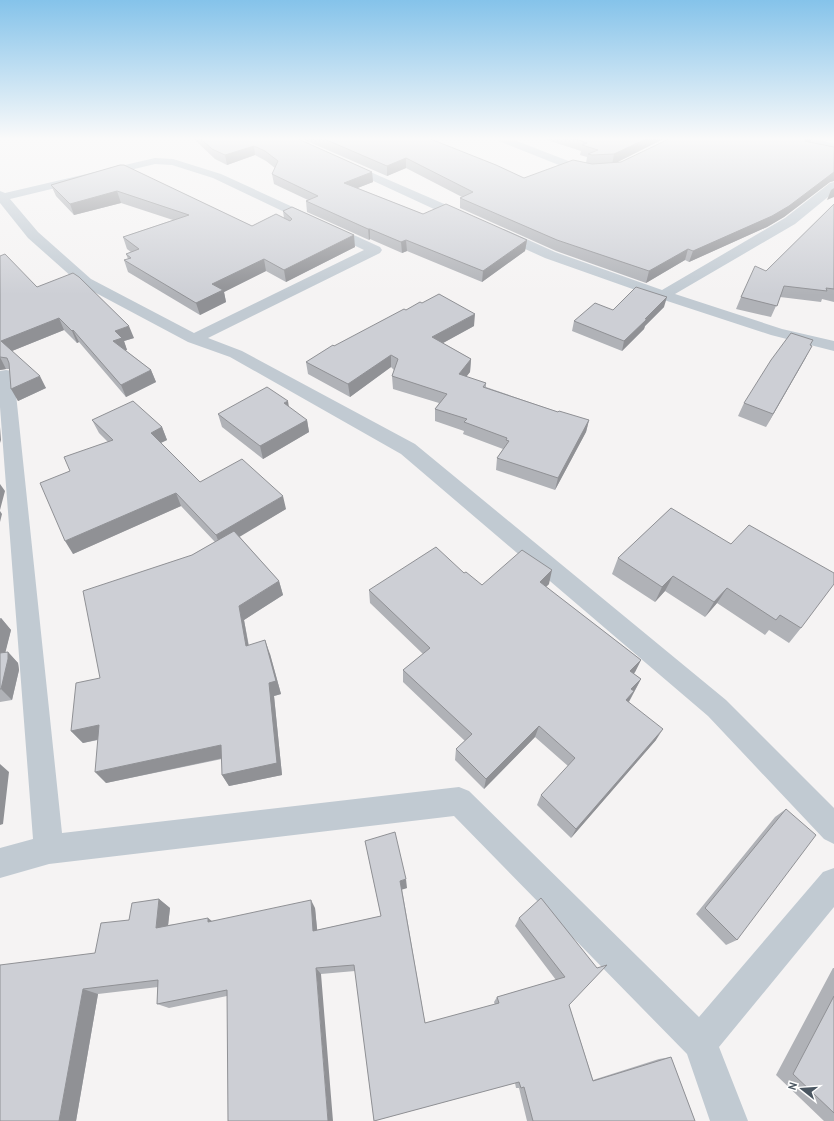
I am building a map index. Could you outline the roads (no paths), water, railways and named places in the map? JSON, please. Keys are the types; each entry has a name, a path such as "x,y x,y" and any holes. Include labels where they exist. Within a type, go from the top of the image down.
{"street":[{"path":"26,190 1,196 33,235 86,282 194,338 236,354 408,449 717,708 834,829"},
{"path":"194,338 375,250 248,190"},
{"path":"403,190 550,255 663,295 777,332 834,346"},
{"path":"663,295 790,221 829,190"},
{"path":"0,376 6,375 49,849"},
{"path":"0,863 49,849 459,802 700,1043 729,1121"},
{"path":"700,1043 834,883"}]}
